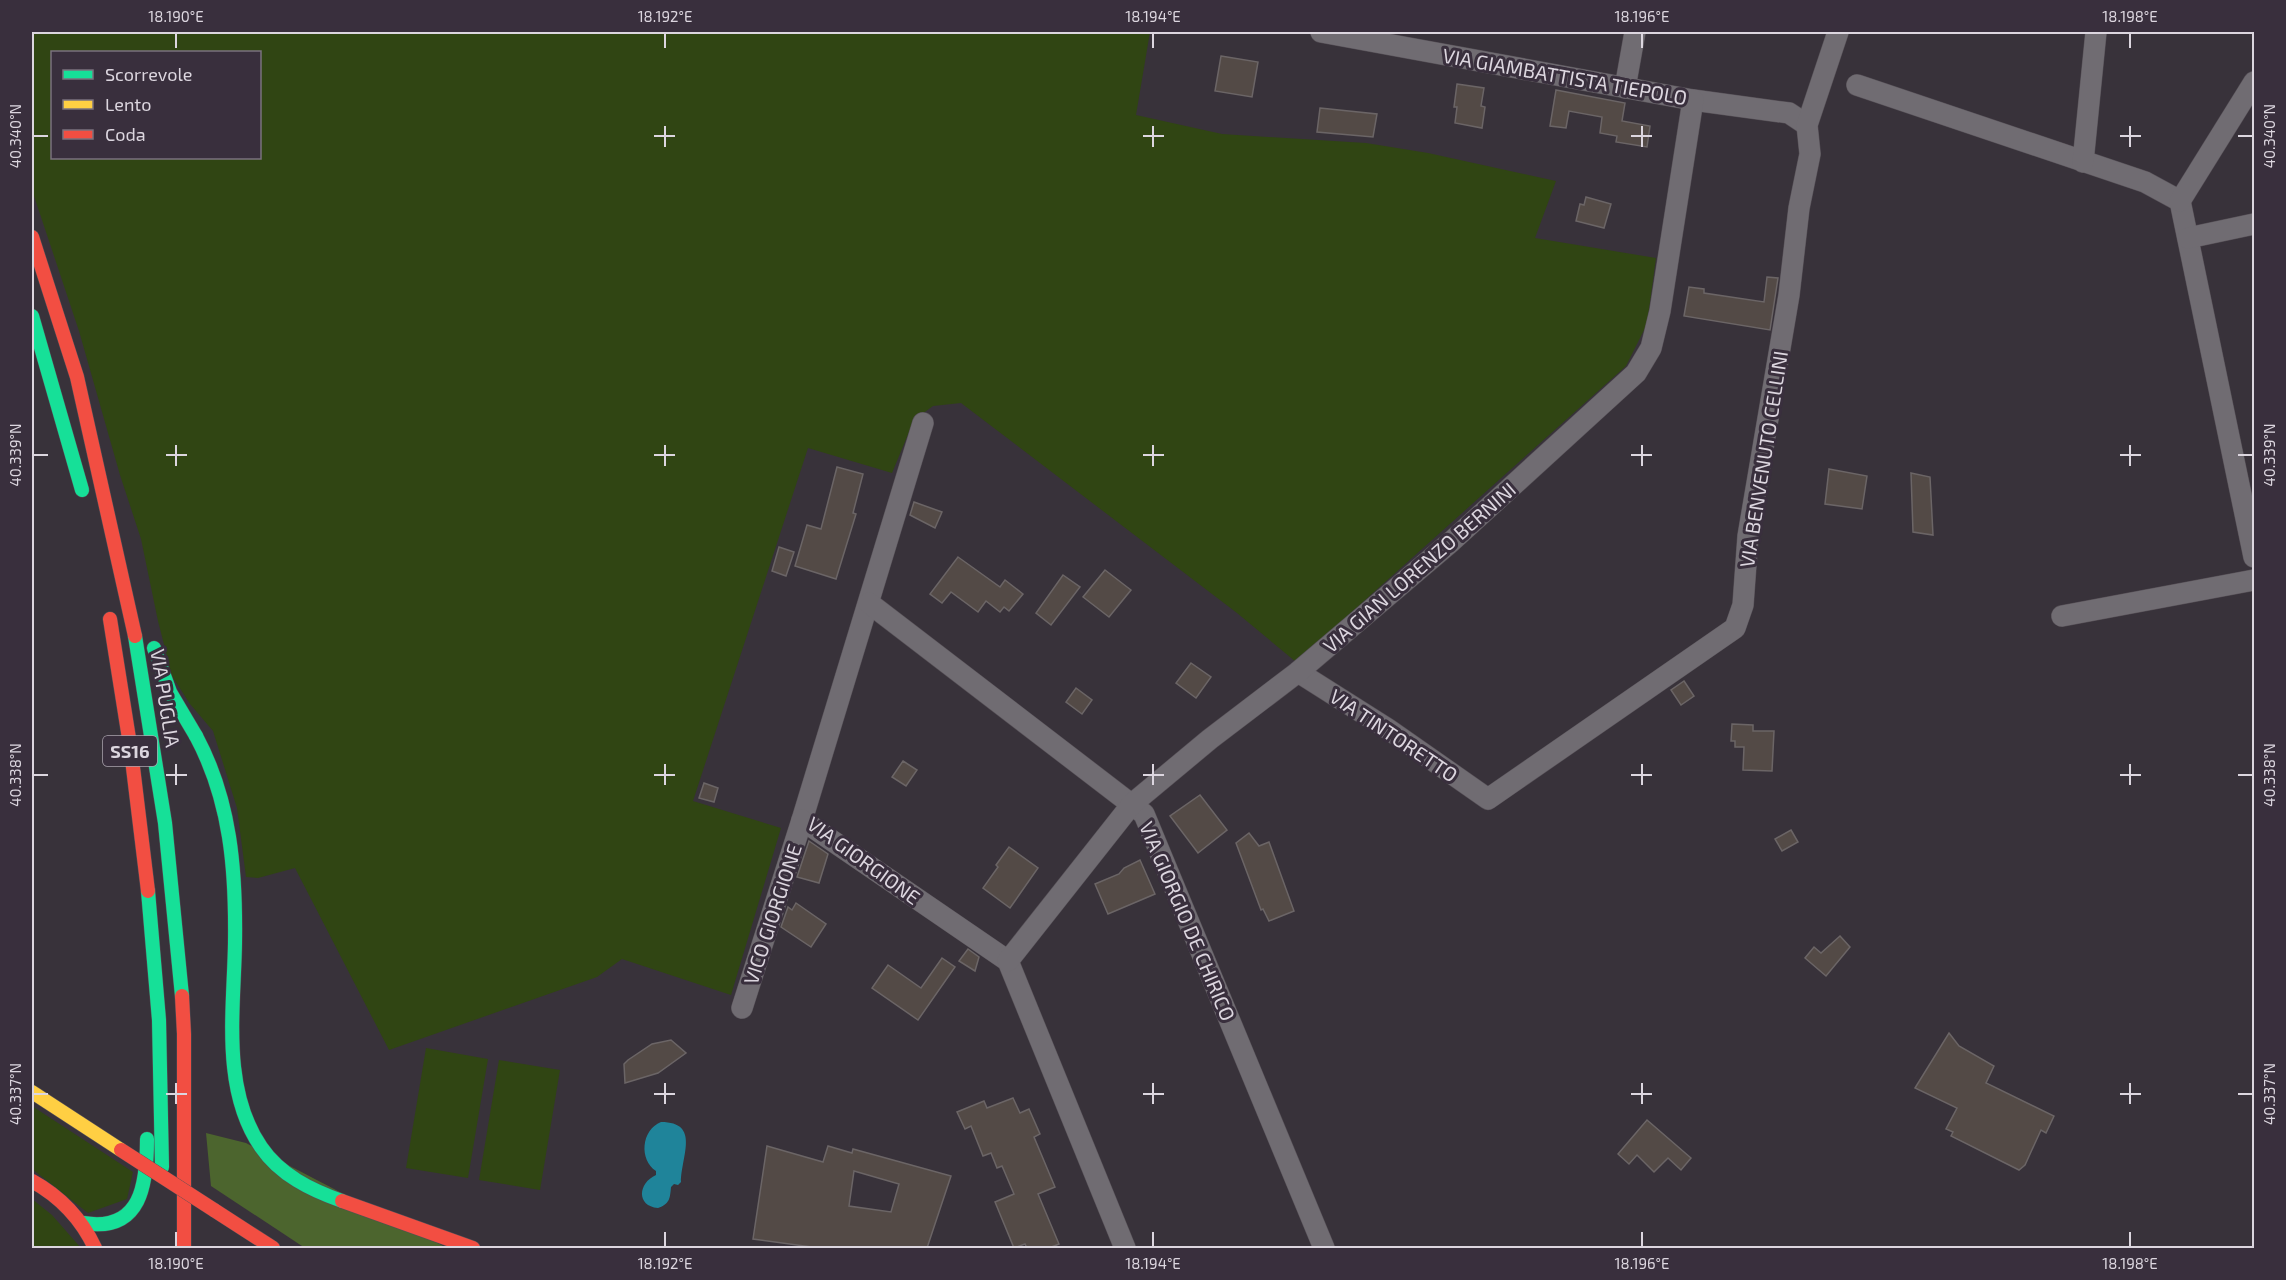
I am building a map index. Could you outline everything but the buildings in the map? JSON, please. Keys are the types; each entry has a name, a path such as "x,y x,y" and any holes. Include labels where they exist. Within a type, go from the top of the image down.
{"main road":[{"name":"VIA PUGLIA","path":"32,237 77,376 104,487 144,682 165,823 184,1034 184,1248"},
{"path":"32,316 85,502"},
{"path":"104,487 119,513 140,594"},
{"name":"SS16","path":"107,603 122,688 156,973 163,1197"},
{"path":"152,639 170,692 196,736 214,773 230,843 235,909 235,1064 238,1094 245,1119 266,1154 282,1170 320,1193 472,1248"},
{"path":"146,1082 146,987 156,973"},
{"path":"32,1092 273,1248"},
{"path":"83,1223 91,1226 114,1222 136,1204 143,1192 146,1180 147,1130"},
{"path":"32,1181 56,1197 83,1223 95,1248"}],"street":[{"name":"VIA GIAMBATTISTA TIEPOLO","path":"1321,32 1403,39 1625,88 1789,114 1808,125"},
{"path":"1625,88 1635,32"},
{"name":"VIA BENVENUTO CELLINI","path":"1488,798 1735,628 1743,605 1748,536 1789,295 1799,208 1810,154 1808,125 1838,32"},
{"path":"2083,162 2096,32"},
{"path":"2254,82 2180,201 2254,557"},
{"path":"1857,85 2145,182 2180,201"},
{"name":"VIA GIAN LORENZO BERNINI","path":"1008,961 1132,804 1210,739 1298,672 1452,541 1636,373 1651,348 1660,311 1693,100"},
{"path":"2188,238 2254,224"},
{"name":"VIA GIORGIONE","path":"923,423 802,820 1008,961"},
{"path":"2062,616 2254,580"},
{"name":"VIA GIORGIO DE CHIRICO","path":"869,603 1144,813 1324,1248"},
{"name":"VIA TINTORETTO","path":"1298,672 1388,729 1488,798"},
{"name":"VICO GIORGIONE","path":"742,1008 802,820"},
{"path":"1008,961 1125,1248"}],"green space":[{"path":"32,32 1150,32 1136,115 1222,134 1366,143 1428,153 1556,181 1535,238 1656,258 1647,324 1626,366 1296,662 1237,613 961,403 933,406 914,420 892,473 808,448 693,801 781,828 731,995 622,959 597,977 389,1050 295,868 258,878 246,877 237,808 213,731 190,704 172,676 141,539 120,475 79,331 32,190"},
{"path":"426,1048 488,1059 468,1178 406,1168"},
{"path":"499,1060 560,1070 540,1190 479,1180"},
{"path":"32,1106 133,1172 127,1199 88,1213 32,1169"},
{"path":"206,1133 246,1143 447,1248 305,1248 211,1186"},
{"path":"32,1199 52,1215 81,1248 32,1248"}],"water":[{"path":"661,1122 681,1128 685,1134 686,1143 681,1182 671,1187 669,1200 658,1208 646,1203 642,1194 646,1183 656,1175 645,1153 646,1138 649,1131"}],"traffic: fast":[{"path":"32,316 82,490"},
{"path":"135,636 165,823 182,996"},
{"path":"154,648 170,692 196,736"},
{"path":"196,736 217,786 229,837 235,916 233,1048 240,1100 248,1124 261,1147 277,1166 319,1192 342,1201"},
{"path":"148,891 159,1020 162,1167"},
{"path":"83,1223 103,1224 118,1220 129,1212 142,1188 147,1139"}],"traffic: slow":[{"path":"32,1092 121,1150"}],"traffic: jam":[{"path":"32,237 77,377 135,636"},
{"path":"110,619 131,751 148,891"},
{"path":"182,996 184,1248"},
{"path":"121,1150 214,1210"},
{"path":"32,1181 69,1209 95,1248"},
{"path":"342,1201 473,1248"},
{"path":"214,1210 273,1248"}]}
